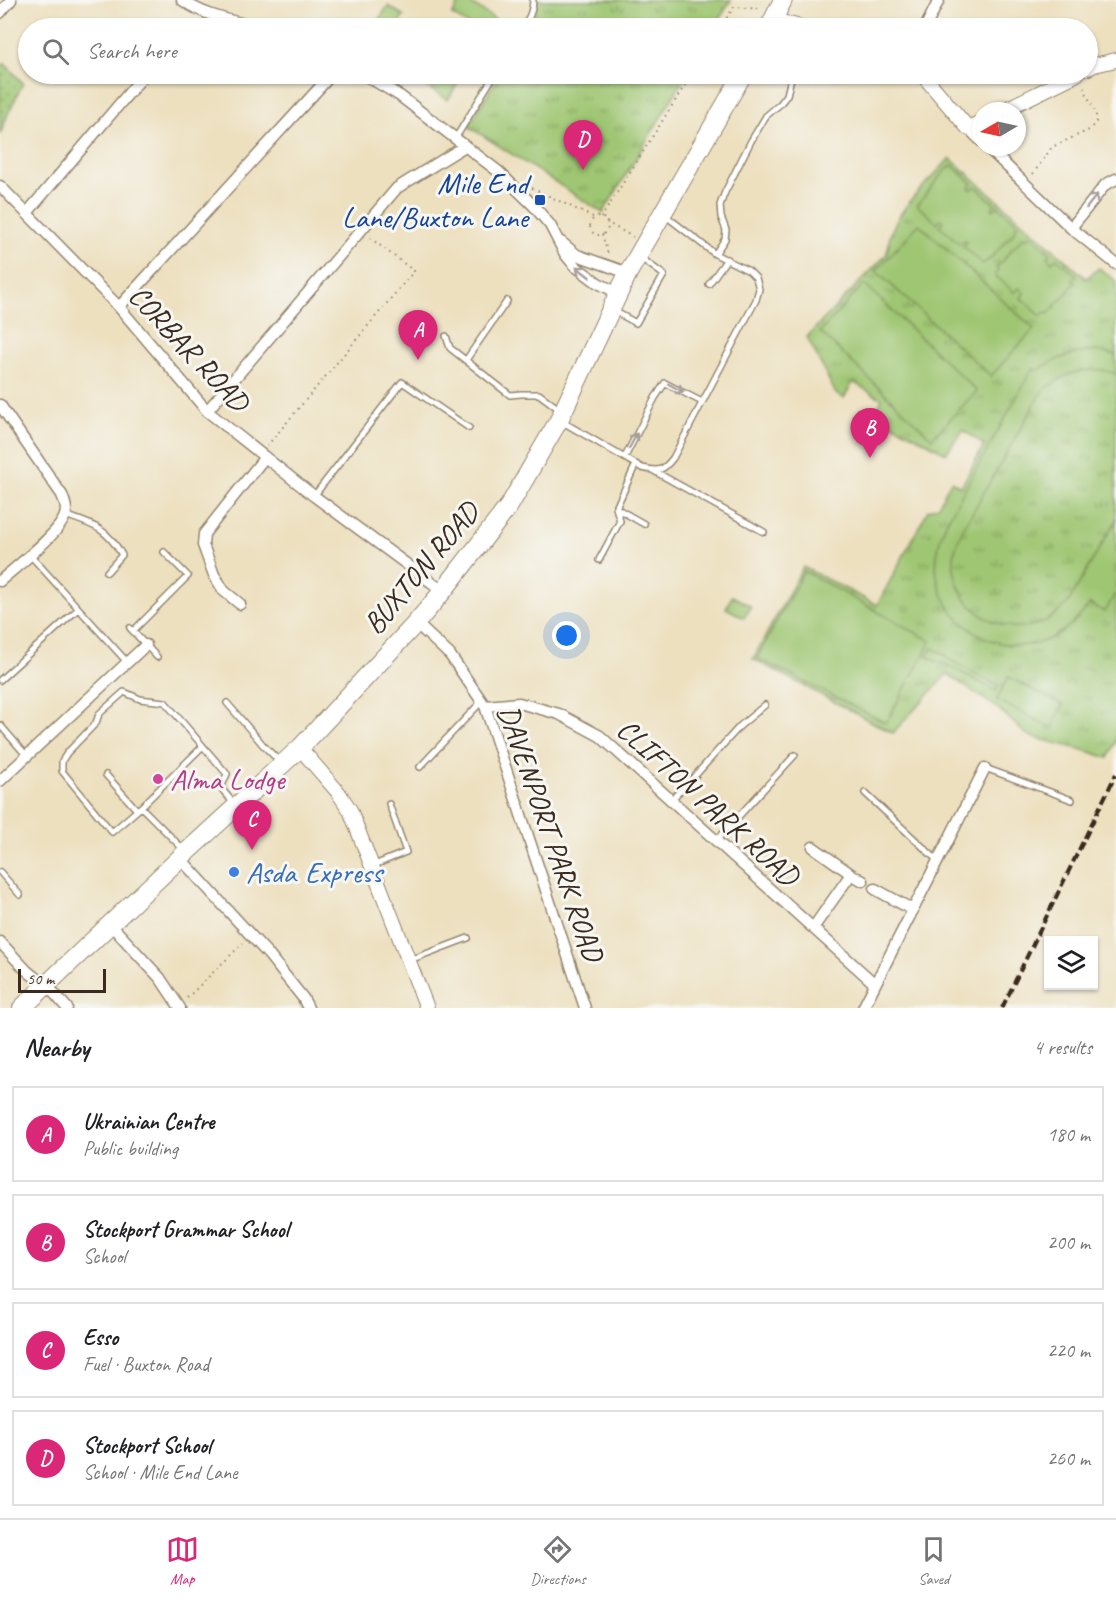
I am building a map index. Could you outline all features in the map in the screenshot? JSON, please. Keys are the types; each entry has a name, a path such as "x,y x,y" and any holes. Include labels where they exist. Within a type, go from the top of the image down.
{"highway":[{"name":"BUXTON ROAD","path":"22,1008 300,748 416,623 509,506 561,416 628,273 737,84"}],"street":[{"path":"0,13 11,0"},
{"path":"182,0 202,12 219,18"},
{"path":"930,18 939,0"},
{"path":"1098,64 1116,60"},
{"path":"27,213 137,84"},
{"path":"119,307 323,84"},
{"path":"380,84 400,96 499,172 550,225 565,254 575,266 598,283 614,302"},
{"path":"931,84 972,132"},
{"path":"1020,102 1057,84"},
{"path":"968,128 972,126"},
{"path":"207,411 397,188 465,147"},
{"path":"996,156 1071,228 1116,264"},
{"path":"1071,228 1105,185 1116,178"},
{"name":"CORBAR ROAD","path":"0,186 119,307 207,411 314,496 443,591"},
{"path":"559,240 577,255 628,273"},
{"path":"0,405 63,495 66,510 53,533 0,581"},
{"path":"240,604 224,591 214,575 202,545 204,534 263,456"},
{"name":"DAVENPORT PARK ROAD","path":"416,623 450,656 484,703 585,1008"},
{"path":"0,781 146,645"},
{"name":"CLIFTON PARK ROAD","path":"484,703 519,703 559,714 600,736 875,984"},
{"path":"300,748 350,810 427,1008"},
{"path":"863,1008 985,768"},
{"path":"813,847 863,881"},
{"path":"183,855 251,934 303,998 308,1008"},
{"path":"813,928 851,874"},
{"path":"875,889 913,910"},
{"path":"110,924 160,978 179,1007"},
{"path":"0,942 67,1008"}],"lane":[{"path":"529,18 533,0"},
{"path":"455,138 489,84"},
{"path":"715,254 725,239 726,230 720,205 725,192 751,141 766,116 787,96 790,84"},
{"path":"654,471 666,468 673,458 756,300 759,289 756,278 749,271 715,254 662,213"},
{"path":"614,302 636,322 664,275 641,249"},
{"path":"709,284 727,259"},
{"path":"466,360 507,301"},
{"path":"446,336 450,348 510,395 538,394 561,416 642,468 654,471 764,532"},
{"path":"314,496 402,382 469,428"},
{"path":"625,457 665,383 702,402"},
{"path":"599,560 620,521 616,508 636,464"},
{"path":"616,508 644,524"},
{"path":"66,510 97,526 119,550 122,555 107,572"},
{"path":"157,657 131,630 188,576 164,552"},
{"path":"30,554 127,662"},
{"path":"0,680 78,609"},
{"path":"203,746 112,832 62,771 62,761 67,753 96,723 99,714 124,692 140,699 165,702 203,746 227,774 221,788 236,807"},
{"path":"227,703 264,746 283,764"},
{"path":"420,767 484,703"},
{"path":"671,800 740,726 765,705"},
{"path":"0,725 27,756"},
{"path":"716,841 795,754"},
{"path":"985,768 1072,800"},
{"path":"106,775 183,855"},
{"path":"865,792 938,861"},
{"path":"372,866 406,852 389,804"},
{"path":"0,872 20,895"},
{"path":"410,961 468,939"}],"path":[{"path":"727,18 734,7 776,15"},
{"path":"601,218 686,84"},
{"path":"1026,184 1052,147 1089,130 1096,122 1096,114 1082,84"},
{"path":"531,187 595,218 601,218 641,249"},
{"path":"595,218 590,224 591,230 595,234 602,234"},
{"path":"602,234 607,228 606,222"},
{"path":"263,456 414,271 361,231"},
{"path":"602,234 608,254 602,254"},
{"path":"179,1007 251,934"}],"green space":[{"path":"461,0 465,0 493,18 457,18 452,15"},
{"path":"536,0 731,0 720,18 533,18 536,14"},
{"path":"388,6 404,16 403,18 380,18"},
{"path":"5,64 18,78 18,84 23,84 0,135 0,66"},
{"path":"423,84 457,84 448,100"},
{"path":"494,84 681,84 603,213 468,126"},
{"path":"950,158 1086,278 1099,268 1116,281 1116,740 1108,758 1032,737 1023,732 1000,710 947,674 893,733 753,659 803,567 877,605 928,510 938,506 951,481 961,487 984,445 963,430 946,453 885,420 878,407 882,399 853,382 844,398 836,394 807,337 886,255 891,231 898,218 919,191"},
{"path":"952,165 972,183 969,188 971,190 975,186 995,204 992,208 994,210 998,206 1018,224 1016,230 983,264 963,246 966,242 964,240 960,244 940,226 943,221 940,219 937,223 917,205"},
{"path":"919,224 1034,329 991,376 876,271"},
{"path":"1030,235 1050,253 1047,257 1052,262 1056,258 1077,276 1073,280 1075,283 1048,314 1045,312 1041,316 1021,298 1024,293 1019,288 1015,293 995,275 998,270 996,268 1023,237 1026,239"},
{"path":"864,284 977,391 932,438 820,332"},
{"path":"1096,351 1116,355 1116,374 1095,370 1076,372 1057,380 1041,393 962,531 955,551 955,574 968,602 992,621 1006,626 1022,627 1038,624 1054,615 1068,603 1116,520 1116,592 1105,612 1090,604 1082,614 1053,637 1035,644 1016,645 998,642 980,635 965,625 942,595 936,569 941,536 946,523 1033,368 1037,371 1065,356"},
{"path":"804,571 931,641 886,723 757,658"},
{"path":"732,596 751,606 744,618 726,608"},
{"path":"932,648 998,686 996,691 927,656"},
{"path":"1008,677 1063,705 1052,728 997,700"}],"railway":[{"path":"1002,1008 1116,774"}],"place":[{"name":"Stockport School","path":"583,170"},
{"name":"Mile End Lane/Buxton Lane","path":"540,200"},
{"name":"Ukrainian Centre","path":"418,360"},
{"name":"Stockport Grammar School","path":"870,458"},
{"name":"Alma Lodge","path":"158,779"},
{"name":"Esso","path":"252,850"},
{"name":"Asda Express","path":"234,872"}]}
